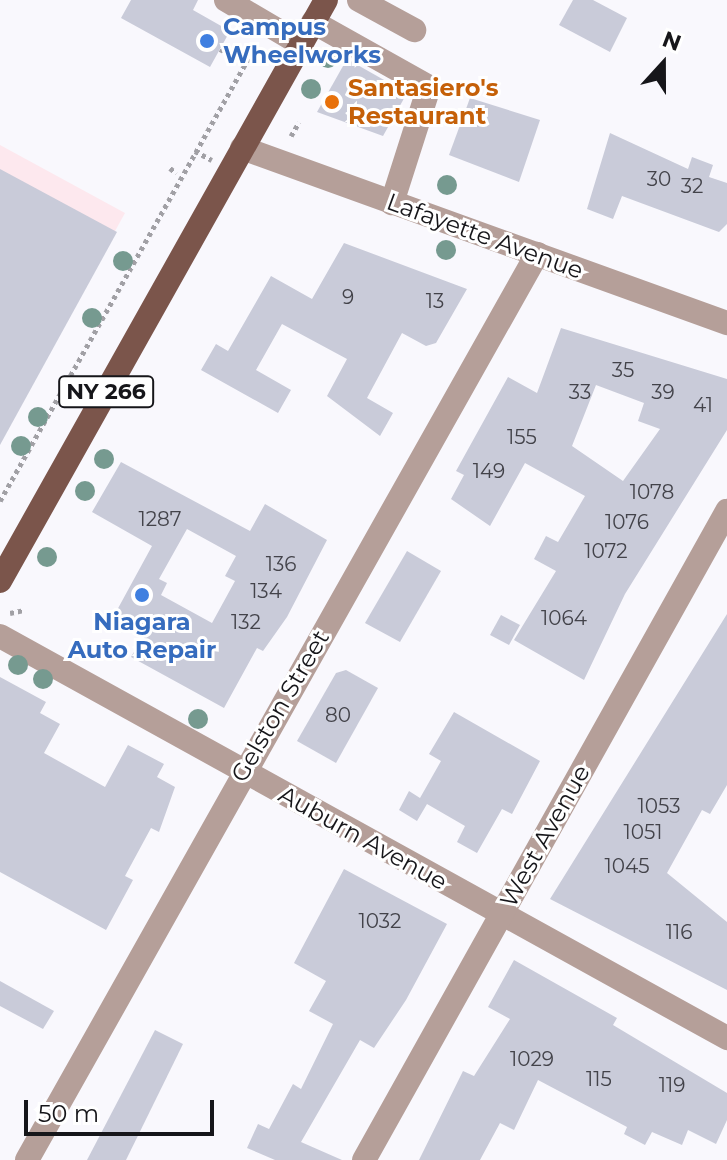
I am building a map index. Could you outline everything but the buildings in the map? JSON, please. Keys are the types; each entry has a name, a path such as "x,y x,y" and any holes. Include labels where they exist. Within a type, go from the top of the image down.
{"main road":[{"name":"NY 266","path":"0,581 326,0"}],"street":[{"path":"226,0 301,44"},
{"path":"359,0 414,30"},
{"path":"313,22 429,87 392,203"},
{"name":"Lafayette Avenue","path":"242,148 727,323"},
{"name":"Gelston Street","path":"27,1160 537,254"},
{"name":"West Avenue","path":"364,1160 727,511"},
{"name":"Auburn Avenue","path":"0,636 727,1038"}],"path":[{"path":"0,501 267,24"},
{"path":"220,49 232,55"},
{"path":"291,136 299,122"},
{"path":"170,168 176,173"},
{"path":"187,180 196,184"},
{"path":"10,613 24,610"}],"shaded area":[{"path":"0,145 125,213 0,440"}],"place":[{"name":"Campus Wheelworks","path":"207,41"},
{"name":"Santasiero's Restaurant","path":"332,102"},
{"name":"Niagara Auto Repair","path":"142,595"}]}
